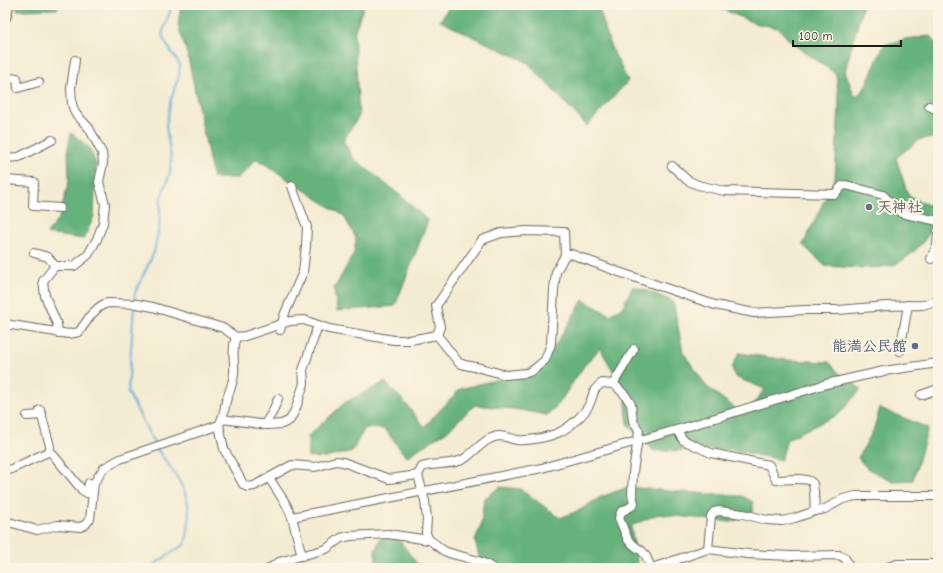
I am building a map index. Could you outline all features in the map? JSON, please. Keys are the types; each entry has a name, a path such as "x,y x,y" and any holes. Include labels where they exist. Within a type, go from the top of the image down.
{"street":[{"path":"5,17 7,5"},
{"path":"55,266 74,266 88,255 97,239 102,223 104,204 99,182 103,163 102,153 89,128 75,113 72,104 71,88 75,60"},
{"path":"5,79 16,78 18,88 39,82"},
{"path":"929,106 938,110"},
{"path":"5,158 19,157 52,140"},
{"path":"672,166 692,183 724,191 835,194 842,186 846,185 883,195 901,213 938,221"},
{"path":"5,180 34,182 33,206 60,208"},
{"path":"281,327 285,313 303,272 306,246 307,227 292,186"},
{"path":"526,231 564,232 565,255 556,272 551,344 545,360 532,371 506,375 480,368 465,366 459,362 437,334 440,327 436,306 482,240 501,233 526,231"},
{"path":"931,259 937,245 938,231"},
{"path":"34,253 48,257 55,266"},
{"path":"565,255 575,254 616,271 715,305 754,313 922,305 938,301"},
{"path":"55,266 43,281 45,296 57,324 58,333"},
{"path":"5,324 58,333 69,334 79,332 98,308 109,303 137,304 153,307 223,328 236,337 281,327 304,320 318,325 357,334 394,340 410,340 437,334"},
{"path":"900,350 908,305"},
{"path":"5,521 37,530 58,525 80,527 85,525 90,519 94,483 96,479 104,468 120,459 221,422 282,424 290,420 296,408 304,383 303,370 318,325"},
{"path":"236,337 233,345 232,358 234,374 221,422 224,449 243,484 247,487 254,486 292,465 314,467 336,461 343,462 389,479 418,475"},
{"path":"612,384 634,349"},
{"path":"292,517 542,468 677,430 826,384 884,371 938,363"},
{"path":"429,540 426,533 427,519 423,492 418,475 422,466 456,462 464,459 490,439 498,436 516,440 530,440 561,431 573,423 586,411 594,390 602,383 612,384 625,395 631,404 633,421 639,431 633,472 632,494 634,503 632,506 621,512 619,518 628,540 642,551 651,568 708,549 748,554 792,556 839,555 845,558 850,568"},
{"path":"921,395 938,389"},
{"path":"264,424 272,413 278,400"},
{"path":"27,416 41,413 50,451 82,490 88,493 90,480 96,479"},
{"path":"677,430 683,440 711,453 769,465 776,480 805,479 810,481 813,484 815,511"},
{"path":"5,472 50,451"},
{"path":"269,478 286,504 292,517 302,556"},
{"path":"708,549 710,520 714,512 719,511 743,514 768,520 782,521 825,509 843,499 856,496 938,496"},
{"path":"270,568 279,562 326,549 341,538 350,536 388,534 429,540 434,542 445,552 472,559 492,568"},
{"path":"885,568 897,564 938,564"}],"green space":[{"path":"17,5 59,5 57,9 17,10"},
{"path":"181,5 364,5 354,33 359,116 343,141 353,158 401,196 428,221 395,306 337,311 334,289 354,253 356,238 344,216 257,159 238,178 213,178 188,57 178,25"},
{"path":"450,5 598,5 610,45 628,81 587,126 527,62 440,21"},
{"path":"713,5 863,5 845,71 855,97 863,91 884,45 906,39 930,36 938,46 938,138 920,139 896,158 908,195 938,210 936,219 926,238 908,256 898,263 885,267 859,268 825,266 803,245 835,178 839,103 836,74 793,44 778,28 754,23"},
{"path":"71,133 89,147 96,164 94,216 84,239 47,234 59,218 69,181 68,148"},
{"path":"633,286 673,301 683,352 706,386 744,415 765,389 735,377 732,367 739,353 787,360 829,362 839,373 861,389 839,414 787,439 781,460 728,449 654,451 628,426 625,392 600,348 584,366 557,406 547,415 514,409 475,405 447,431 406,457 385,429 365,428 352,451 325,458 308,457 308,436 346,402 385,382 406,404 424,427 460,389 515,375 545,362 583,300 610,315 623,306"},
{"path":"880,408 928,428 913,480 893,481 868,469 858,458 873,431"},
{"path":"500,487 520,489 560,518 580,510 601,497 628,487 742,496 753,502 753,512 732,522 658,514 631,526 638,568 482,568 475,541 481,525 484,499"},
{"path":"394,533 420,568 377,568 375,551 382,534"}],"waterway":[{"path":"134,302 135,293 154,252 159,228 161,197 170,174 171,158 166,126 171,99 179,75 180,65 162,35 172,5"},
{"path":"134,307 128,392 155,445"},
{"path":"153,568 156,563 185,544 189,516 185,493 174,472 157,449"}],"place":[{"name":"天神社","path":"869,207"},
{"name":"能満公民館","path":"915,346"}]}
